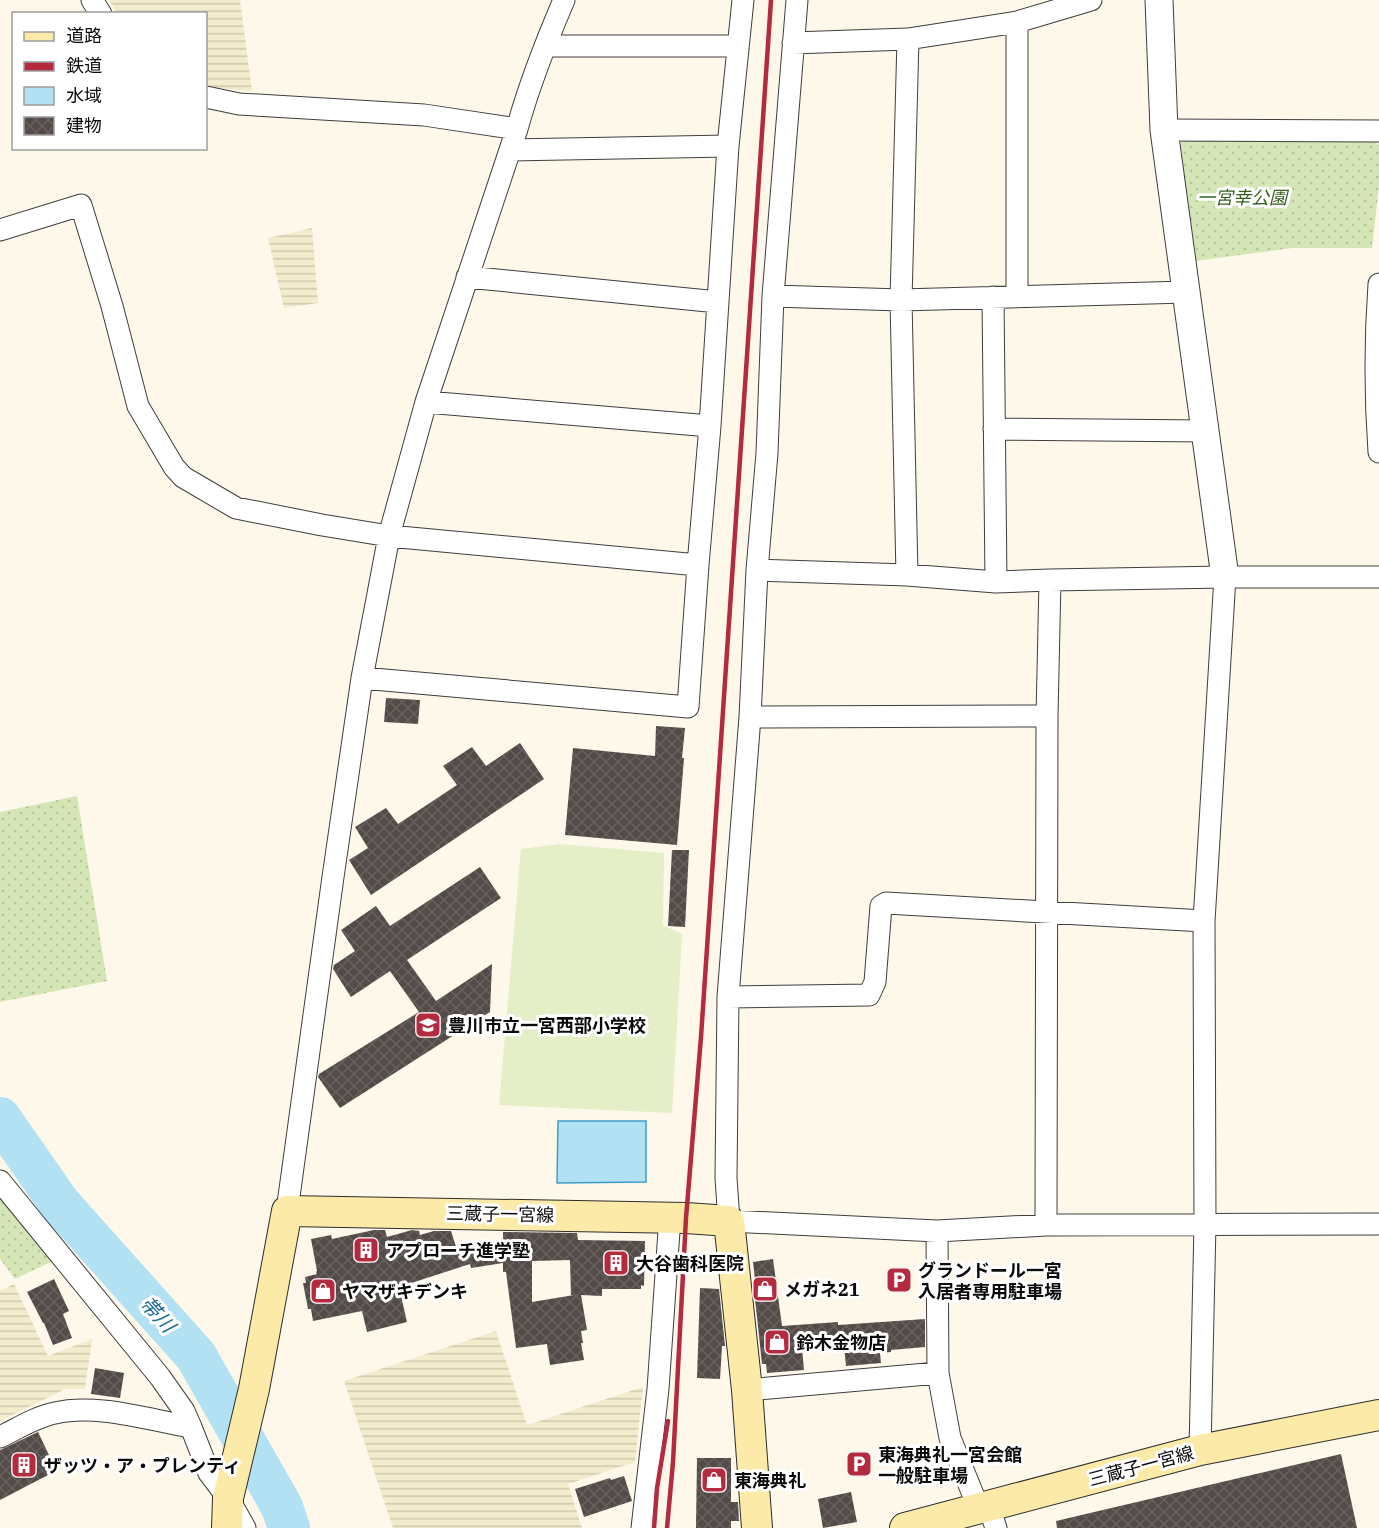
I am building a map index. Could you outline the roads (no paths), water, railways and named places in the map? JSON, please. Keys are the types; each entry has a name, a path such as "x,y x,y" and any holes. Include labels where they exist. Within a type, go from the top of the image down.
{"main road":[{"name":"三蔵子一宮線","path":"287,1211 670,1217 729,1221"},
{"path":"227,1528 230,1487 254,1389 287,1211"},
{"path":"729,1221 747,1390 758,1528"},
{"name":"三蔵子一宮線","path":"904,1528 988,1515 1200,1450 1379,1415"}],"street":[{"path":"287,1211 333,877 363,678 388,536 426,402 467,277 544,46 564,0"},
{"path":"363,678 688,707 710,426 728,146 743,0"},
{"path":"796,0 772,296 767,453 757,570 750,717 728,997 726,1178 729,1221 937,1231 1046,1225 1379,1224"},
{"path":"793,43 908,39 1017,22 1091,0"},
{"path":"1159,0 1164,130 1225,577 1204,921 1205,1224 1200,1450"},
{"path":"1017,22 1017,296"},
{"path":"908,39 901,300 908,575"},
{"path":"544,46 738,46"},
{"path":"207,97 239,104 424,115 517,129"},
{"path":"1164,130 1379,131"},
{"path":"510,150 728,146"},
{"path":"0,230 81,205 112,306 138,406 174,467 183,477 236,508 388,536 698,565"},
{"path":"467,277 717,302"},
{"path":"1379,284 1377,422 1379,452"},
{"path":"772,296 901,300 1186,292"},
{"path":"993,297 996,582"},
{"path":"426,402 710,426"},
{"path":"994,429 1205,431"},
{"path":"757,570 908,575 996,582 1225,577 1379,577"},
{"path":"1046,1225 1047,716 1050,580"},
{"path":"750,717 1047,716"},
{"path":"728,997 868,995 875,982 881,906 886,903 1204,921"},
{"path":"0,1180 160,1377 184,1411 209,1473 230,1487 245,1528"},
{"path":"642,1528 658,1389 670,1217"},
{"path":"937,1231 938,1373 951,1438 988,1515"},
{"path":"747,1390 938,1373"},
{"path":"0,1437 52,1413 82,1409 191,1427"}],"water":[{"path":"558,1121 646,1121 646,1182 557,1183"}],"waterway":[{"name":"帯川","path":"0,1118 60,1204 196,1356 282,1507 289,1528"}],"railway":[{"path":"667,1528 673,1462 686,1218 701,1037 771,0"},
{"path":"654,1528 657,1488 668,1421"}],"place":[{"name":"豊川市立一宮西部小学校","path":"428,1025"},
{"name":"アプローチ進学塾","path":"366,1250"},
{"name":"大谷歯科医院","path":"616,1263"},
{"name":"グランドール一宮 入居者専用駐車場","path":"899,1280"},
{"name":"メガネ21","path":"765,1289"},
{"name":"ヤマザキデンキ","path":"323,1291"},
{"name":"鈴木金物店","path":"777,1342"},
{"name":"東海典礼一宮会館 一般駐車場","path":"859,1464"},
{"name":"ザッツ・ア・プレンティ","path":"24,1465"},
{"name":"東海典礼","path":"714,1480"}],"park label":[{"name":"一宮幸公園","path":"1242,197"}]}
